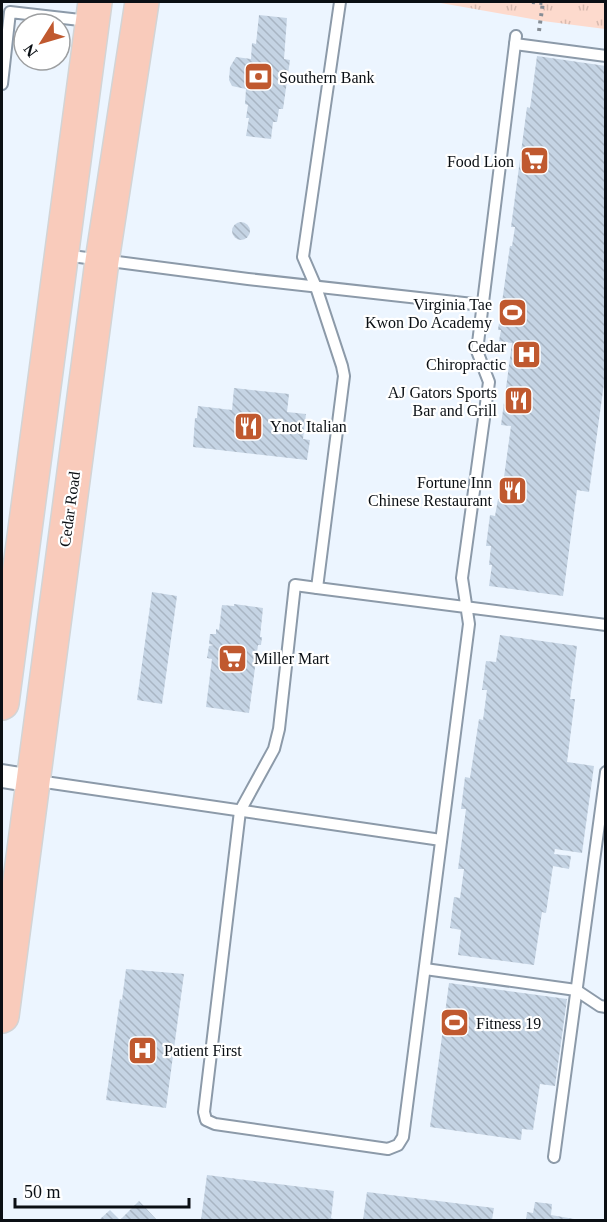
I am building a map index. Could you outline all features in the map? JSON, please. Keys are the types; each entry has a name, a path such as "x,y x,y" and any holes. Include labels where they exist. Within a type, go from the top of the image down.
{"main road":[{"name":"Cedar Road","path":"2,1016 17,778 142,2"},
{"path":"2,702 15,565 61,255 93,11"}],"lane":[{"path":"317,588 344,376 316,287 303,257 340,2"},
{"path":"2,84 10,7 93,11"},
{"path":"606,56 537,47 516,40 477,351 489,382 462,578 466,608 469,624 403,1137 398,1144 388,1149 214,1124 206,1120 204,1112 240,811 274,749 279,729 295,585 466,608 606,625"},
{"path":"61,255 482,305"},
{"path":"554,1156 606,772"},
{"path":"17,778 441,840"},
{"path":"425,969 576,990 600,1006 606,1006"}],"path":[{"path":"532,2 543,2 537,47"}],"green space":[{"path":"435,2 605,2 605,29 543,21"}],"building":[{"name":"Southern Bank","path":"259,15 287,18 284,59 290,60 283,109 279,109 277,122 273,122 271,139 246,136 249,118 246,118 248,105 245,104 246,89 232,86 229,80 230,67 236,57 251,59 252,43 256,44"},
{"path":"537,56 606,66 606,369 589,492 577,490 563,596 489,586 492,565 489,565 491,546 486,546 490,515 495,516 498,499 501,499 511,426 501,425 512,343 499,341 501,330 498,330 510,246 512,246 515,227 511,227 527,107 530,108"},
{"path":"241,222 247,225 250,231 247,237 241,240 235,237 232,231 235,225"},
{"name":"Ynot Italian","path":"234,388 289,394 287,412 306,414 303,439 310,440 307,460 193,447 198,406 232,410"},
{"path":"152,592 177,596 162,704 137,700"},
{"name":"Miller Mart","path":"234,604 263,608 261,645 258,645 249,713 206,707 212,659 207,658 209,646 214,645 209,644 210,634 216,634 216,629 219,630 222,605 234,606"},
{"path":"500,635 577,646 570,699 575,699 567,762 594,766 582,853 555,849 554,854 571,856 569,869 553,866 546,913 542,912 534,965 458,955 461,930 450,928 454,897 460,898 464,869 458,869 466,809 461,809 465,777 470,778 479,719 483,720 487,690 482,690 486,661 496,662"},
{"name":"Patient First","path":"126,969 184,974 166,1108 106,1100"},
{"path":"449,983 567,999 555,1086 540,1084 533,1130 522,1129 521,1140 430,1127"},
{"path":"207,1175 334,1191 331,1218 336,1220 201,1220"},
{"path":"367,1192 494,1208 492,1220 363,1220"},
{"path":"139,1201 157,1220 120,1220"},
{"path":"535,1202 552,1204 551,1215 580,1220 526,1220 527,1212 533,1213"},
{"path":"110,1210 120,1220 99,1220"}],"place":[{"name":"Southern Bank","path":"258,77"},
{"name":"Food Lion","path":"535,161"},
{"name":"Virginia Tae Kwon Do Academy","path":"513,313"},
{"name":"Cedar Chiropractic","path":"527,355"},
{"name":"AJ Gators Sports Bar and Grill","path":"518,401"},
{"name":"Ynot Italian","path":"249,426"},
{"name":"Fortune Inn Chinese Restaurant","path":"513,491"},
{"name":"Miller Mart","path":"233,658"},
{"name":"Fitness 19","path":"455,1023"},
{"name":"Patient First","path":"143,1050"}]}
